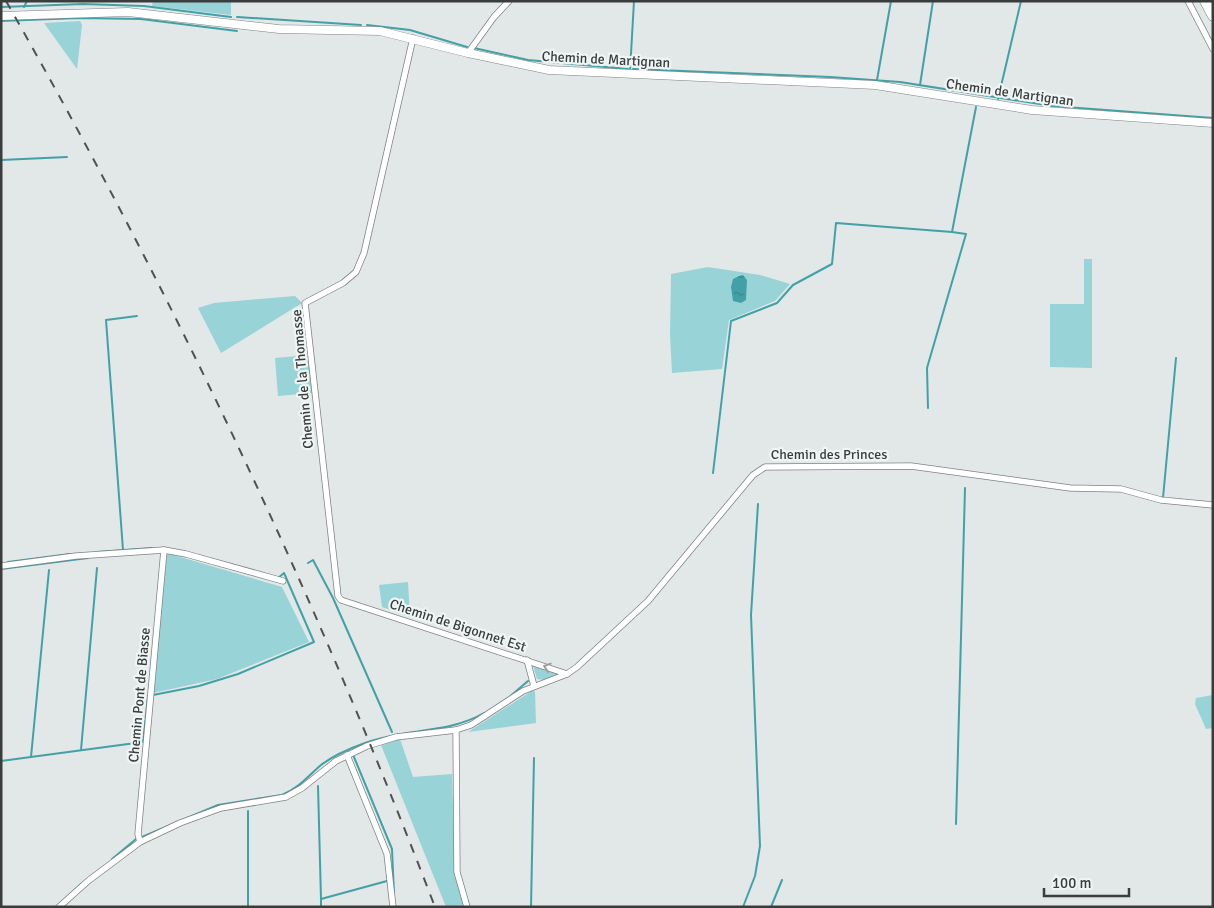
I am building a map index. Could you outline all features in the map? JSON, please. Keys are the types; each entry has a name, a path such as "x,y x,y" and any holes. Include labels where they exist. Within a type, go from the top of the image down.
{"highway":[{"path":"1205,1 1213,16"}],"main road":[{"name":"Chemin de Martignan","path":"1,16 128,12 279,29 380,31 468,53 532,67 566,72 875,85 1032,110 1213,123"}],"street":[{"path":"468,53 479,35 509,1"},
{"path":"1188,1 1213,49"},
{"name":"Chemin de la Thomasse","path":"341,600 338,594 305,303 356,272 364,253 413,38"},
{"name":"Chemin des Princes","path":"59,907 94,876 140,842 211,810 280,798 295,793 328,766 346,755 396,737 456,730 471,725 534,686 567,674 648,601 754,475 765,467 911,466 1070,488 1121,489 1160,500 1213,505"},
{"path":"1,566 76,556 164,550 186,554 283,582"},
{"name":"Chemin Pont de Biasse","path":"140,842 138,834 164,550"},
{"name":"Chemin de Bigonnet Est","path":"341,600 567,674"},
{"path":"527,660 534,686"},
{"path":"456,730 457,872 467,907"},
{"path":"346,755 387,854 393,907"}],"shaded area":[{"path":"153,1 231,1 231,15 152,6"},
{"path":"80,21 82,25 77,69 44,23"},
{"path":"1084,259 1092,259 1092,368 1050,367 1050,304 1084,304"},
{"path":"708,267 760,275 790,284 775,301 729,320 722,369 672,373 670,335 671,274"},
{"path":"295,296 302,303 221,353 198,308 214,303"},
{"path":"309,355 313,393 278,396 275,358"},
{"path":"167,553 282,587 309,642 217,679 153,693"},
{"path":"408,582 410,617 382,607 379,585"},
{"path":"533,665 561,675 544,680 537,679"},
{"path":"533,690 535,692 536,723 468,732"},
{"path":"1213,695 1213,728 1206,729 1195,704 1196,698"},
{"path":"400,739 413,777 452,774 455,871 465,907 446,907 381,745"}],"water":[{"path":"743,275 747,280 746,300 741,303 733,301 731,287 733,279"}],"waterway":[{"path":"24,7 27,1"},
{"path":"630,71 634,1"},
{"path":"877,80 891,1"},
{"path":"920,85 933,1"},
{"path":"998,99 1021,1"},
{"path":"1,7 83,4 144,6 231,17"},
{"path":"237,17 361,25"},
{"path":"1,21 79,18 141,19 237,31"},
{"path":"367,25 410,30 467,47"},
{"path":"474,48 528,60 628,69"},
{"path":"633,69 830,77 900,82 1052,106 1213,118"},
{"path":"928,408 927,368 966,234 952,232 976,107"},
{"path":"1,160 67,157"},
{"path":"713,473 731,321 777,303 793,285 832,264 836,223 952,232"},
{"path":"123,550 106,320 137,316"},
{"path":"1163,498 1176,358"},
{"path":"956,824 965,488"},
{"path":"743,907 755,876 760,846 751,615 758,504"},
{"path":"97,552 152,548"},
{"path":"8,562 70,554"},
{"path":"1,569 88,558"},
{"path":"308,563 313,560 333,598 392,732"},
{"path":"81,750 97,568"},
{"path":"31,757 49,570"},
{"path":"153,695 199,686 238,674 314,642 284,573 278,578"},
{"path":"507,699 528,681"},
{"path":"1,761 143,742 148,696"},
{"path":"142,837 218,805 282,795 298,786 326,761 365,743 395,735 441,728 470,720 484,713"},
{"path":"354,757 392,849 394,894"},
{"path":"531,907 534,758"},
{"path":"318,786 321,899"},
{"path":"248,811 248,907"},
{"path":"112,859 136,839"},
{"path":"771,907 782,880"},
{"path":"321,907 321,899 387,881"},
{"path":"56,907 81,884"}],"railway":[{"path":"6,1 126,221 238,446 341,674 435,907"}]}
